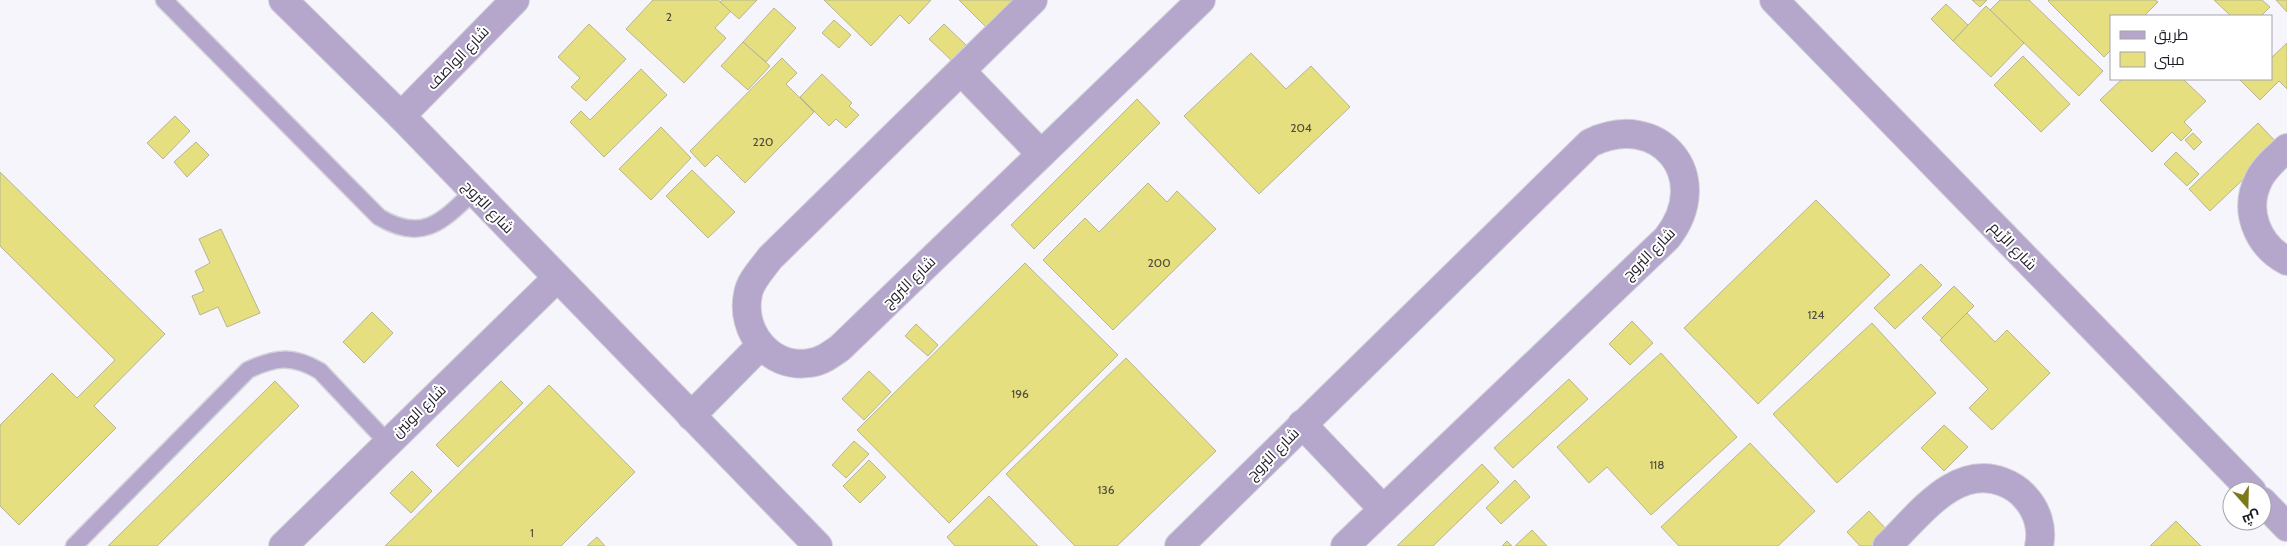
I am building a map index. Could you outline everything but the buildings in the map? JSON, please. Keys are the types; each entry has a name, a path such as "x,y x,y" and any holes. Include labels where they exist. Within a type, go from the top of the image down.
{"street":[{"name":"شارع البُروج","path":"283,0 401,116 818,546"},
{"name":"شارع الواصف","path":"401,116 515,0"},
{"path":"691,416 760,346 750,330 746,311 748,292 757,275 770,258 1032,0"},
{"name":"شارع البُروج","path":"760,346 774,356 791,363 809,363 826,358 840,348 1201,0"},
{"name":"شارع الرِّيم","path":"1774,0 2242,481"},
{"path":"961,71 1041,154"},
{"name":"شارع البُروج","path":"1180,546 1590,143 1604,135 1620,132 1637,134 1653,139 1667,149 1677,162 1684,177 1686,193 1684,210 1678,225 1667,238 1345,546"},
{"path":"2287,148 2259,179 2253,195 2252,212 2256,228 2264,243 2276,255 2287,261"},
{"name":"شارع الوتين","path":"283,546 557,278"},
{"name":"شارع البُروج","path":"1302,424 1383,509"},
{"path":"1887,546 1949,487 1964,480 1980,477 1996,479 2010,485 2023,495 2033,508 2039,523 2038,546"},
{"path":"2272,511 2287,527"}],"lane":[{"path":"164,0 379,217 394,227 412,230 433,226 451,213 473,192"},
{"path":"74,546 248,370 269,361 288,359 307,363 320,371 388,442"}]}
